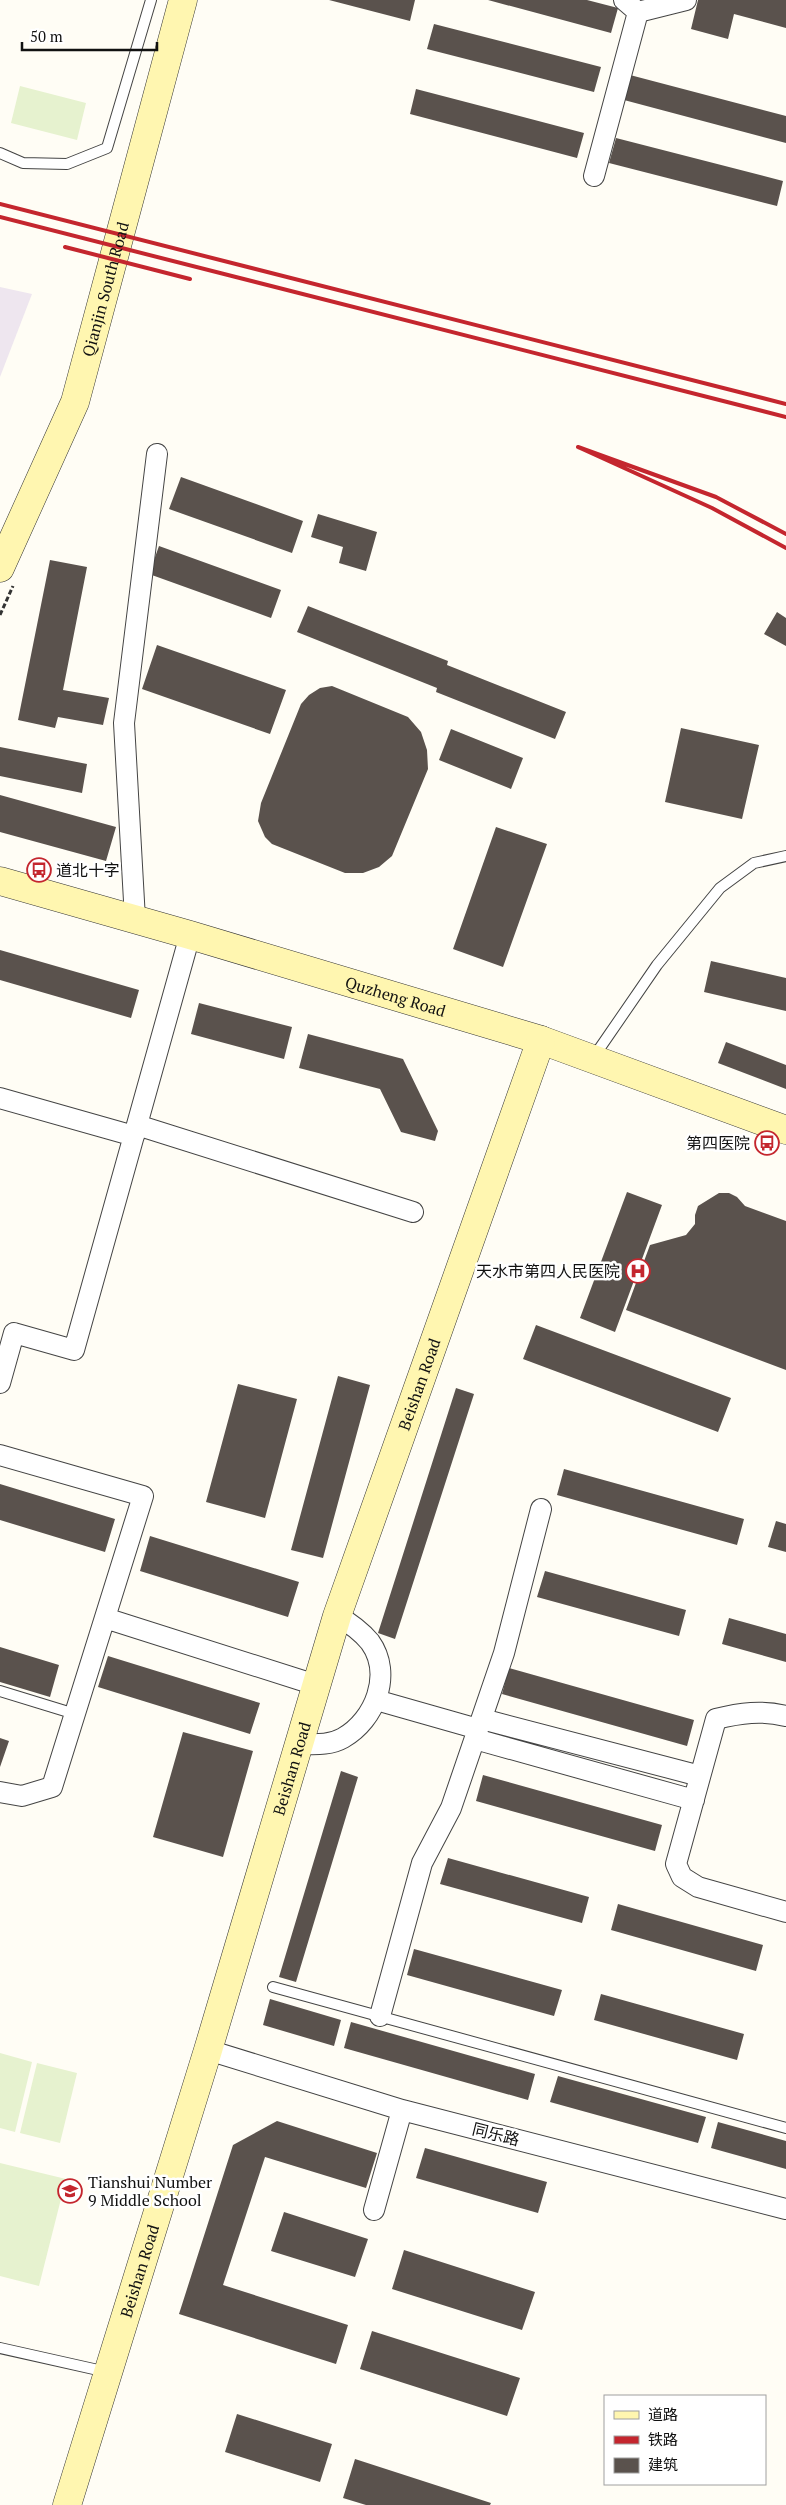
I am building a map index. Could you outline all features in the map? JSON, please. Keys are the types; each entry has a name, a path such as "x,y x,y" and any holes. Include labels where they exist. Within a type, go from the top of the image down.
{"street":[{"name":"Qianjin South Road","path":"0,568 76,402 183,0"},
{"path":"594,176 631,6 686,0"},
{"path":"135,920 124,723 157,454"},
{"name":"Quzheng Road","path":"0,881 190,935 541,1040 786,1130"},
{"path":"0,1383 14,1333 74,1350 190,935"},
{"name":"Beishan Road","path":"67,2505 208,2050 337,1616 541,1040"},
{"path":"0,1098 136,1131 412,1212"},
{"path":"0,1455 143,1496 52,1787 22,1796 0,1792"},
{"path":"380,2016 422,1863 452,1808 504,1653 541,1509"},
{"path":"298,1744 320,1745 342,1739 360,1726 373,1708 380,1687 379,1664 371,1644 356,1627 337,1616"},
{"path":"105,1618 316,1685"},
{"path":"376,1700 478,1729 694,1800"},
{"path":"786,1716 770,1712 741,1713 716,1719 676,1864 682,1877 698,1887 786,1912"},
{"path":"478,1729 700,1776"},
{"name":"同乐路","path":"208,2050 402,2110 786,2209"},
{"path":"374,2210 402,2110"}],"lane":[{"path":"0,153 22,163 67,164 107,148 151,0"},
{"path":"592,1059 657,965 720,888 754,863 786,856"},
{"path":"0,1691 75,1714"},
{"path":"273,1987 786,2128"},
{"path":"0,2348 108,2372"}],"shaded area":[{"path":"0,287 32,294 0,377"}],"green space":[{"path":"20,86 86,103 77,140 11,123"},
{"path":"0,2053 32,2062 15,2132 0,2128"},
{"path":"37,2063 77,2073 60,2143 20,2133"},
{"path":"0,2163 66,2179 39,2286 0,2276"}],"building":[{"path":"329,0 415,0 410,21"},
{"path":"488,0 587,0 618,8 611,33"},
{"path":"698,0 786,0 786,28 734,14 728,39 691,29"},
{"path":"434,24 601,67 594,92 427,49"},
{"path":"630,75 786,116 786,143 624,100"},
{"path":"416,89 584,133 577,158 410,114"},
{"path":"616,138 783,181 777,206 609,163"},
{"path":"181,477 303,521 292,553 169,509"},
{"path":"318,514 377,532 366,571 339,563 343,547 311,537"},
{"path":"159,546 281,590 271,618 149,574"},
{"path":"50,560 87,567 63,690 109,698 103,725 58,717 55,728 18,720"},
{"path":"308,606 448,661 447,665 566,712 555,739 436,692 437,688 297,632"},
{"path":"777,612 786,618 786,646 764,634"},
{"path":"157,645 286,690 270,734 142,689"},
{"path":"332,686 408,717 421,732 427,750 428,769 392,856 379,867 363,873 345,873 272,844 265,837 258,821 261,803 301,704 309,695 320,688"},
{"path":"681,728 759,745 742,819 665,802"},
{"path":"451,729 523,758 511,789 439,760"},
{"path":"0,747 87,764 82,793 0,776"},
{"path":"0,795 116,827 106,861 0,832"},
{"path":"496,827 547,844 503,967 453,949"},
{"path":"0,950 139,990 131,1018 0,980"},
{"path":"711,961 786,978 786,1011 704,992"},
{"path":"199,1003 292,1027 284,1059 191,1034"},
{"path":"308,1034 403,1059 438,1131 435,1141 401,1132 380,1089 299,1068"},
{"path":"726,1042 786,1065 786,1089 718,1063"},
{"path":"627,1192 662,1205 615,1332 580,1318"},
{"path":"719,1193 729,1193 737,1197 745,1206 786,1221 786,1370 626,1310 650,1245 686,1235 695,1224 698,1206"},
{"path":"536,1325 731,1398 718,1432 523,1359"},
{"path":"338,1376 370,1385 323,1558 291,1550"},
{"path":"238,1384 297,1399 265,1518 206,1502"},
{"path":"456,1388 474,1394 395,1639 378,1633"},
{"path":"564,1469 744,1519 737,1545 557,1495"},
{"path":"0,1484 115,1519 105,1552 0,1520"},
{"path":"776,1521 786,1524 786,1552 768,1547"},
{"path":"150,1536 299,1582 288,1617 140,1571"},
{"path":"545,1571 686,1610 679,1636 537,1597"},
{"path":"729,1618 786,1634 786,1662 722,1644"},
{"path":"0,1647 59,1665 50,1697 0,1682"},
{"path":"108,1656 260,1703 250,1734 98,1687"},
{"path":"509,1668 694,1720 687,1746 502,1694"},
{"path":"183,1732 253,1751 223,1857 153,1837"},
{"path":"0,1738 9,1741 0,1767"},
{"path":"341,1771 358,1777 296,1982 279,1977"},
{"path":"483,1775 662,1825 655,1851 476,1801"},
{"path":"448,1858 589,1897 582,1923 440,1884"},
{"path":"618,1904 763,1945 756,1971 611,1930"},
{"path":"414,1949 562,1990 554,2016 407,1975"},
{"path":"601,1994 744,2034 737,2060 594,2020"},
{"path":"270,1999 341,2020 334,2046 263,2025"},
{"path":"351,2022 535,2074 528,2100 344,2048"},
{"path":"558,2076 706,2117 698,2143 550,2102"},
{"path":"277,2121 377,2153 366,2188 265,2157 223,2285 348,2325 336,2364 179,2314 233,2145"},
{"path":"718,2122 786,2141 786,2169 711,2148"},
{"path":"425,2148 547,2182 538,2213 416,2178"},
{"path":"284,2212 368,2239 355,2277 271,2251"},
{"path":"404,2250 535,2292 522,2330 392,2289"},
{"path":"372,2331 520,2378 507,2416 360,2369"},
{"path":"237,2414 332,2444 320,2482 225,2452"},
{"path":"355,2459 491,2503 490,2505 366,2505 343,2498"}],"railway":[{"path":"0,204 786,404"},
{"path":"0,217 786,417"},
{"path":"65,247 190,279"},
{"path":"786,534 716,497 578,447 712,508 786,548"}],"place":[{"name":"道北十字","path":"39,870"},
{"name":"第四医院","path":"767,1143"},
{"name":"天水市第四人民医院","path":"638,1271"},
{"name":"Tianshui Number 9 Middle School","path":"70,2191"}]}
